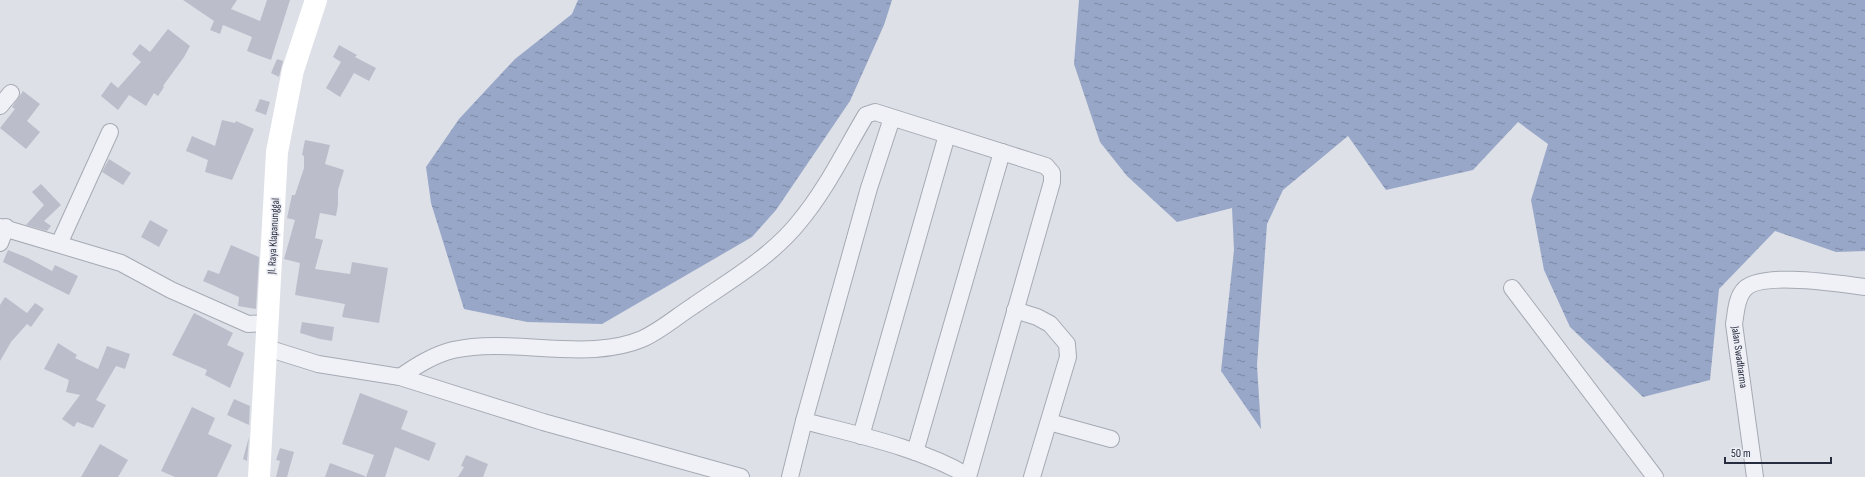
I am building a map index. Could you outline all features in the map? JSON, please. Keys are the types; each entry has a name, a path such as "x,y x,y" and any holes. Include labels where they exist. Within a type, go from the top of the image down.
{"street":[{"name":"Jl. Raya Klapanunggal","path":"259,477 278,152 293,70 316,0"},
{"path":"0,106 11,93"},
{"path":"400,377 422,362 441,354 459,349 492,347 594,350 613,347 642,339 658,330 770,252 799,223 816,199 866,115 875,112 1046,166 1052,173 1052,182 968,477 933,458 861,436 804,421"},
{"path":"790,477 804,421 869,188 892,118"},
{"path":"59,244 110,132"},
{"path":"861,436 947,135"},
{"path":"915,452 1002,152"},
{"path":"0,242 3,227 121,263 171,290 248,324 268,323"},
{"name":"Jalan Swadharma","path":"1755,477 1734,324 1739,298 1743,290 1756,282 1774,280 1801,280 1865,287"},
{"path":"1512,288 1655,477"},
{"path":"1015,310 1037,317 1050,324 1067,344 1068,357 1032,477"},
{"path":"267,348 318,364 400,377 543,422 741,477"},
{"path":"1049,422 1111,439"}],"water":[{"path":"578,0 892,0 884,25 850,101 776,210 752,237 602,324 527,322 464,309 431,203 426,167 459,119 515,59 572,14"},
{"path":"1079,0 1865,0 1865,251 1836,252 1775,231 1719,289 1710,380 1643,397 1570,327 1544,270 1531,200 1548,144 1518,122 1473,170 1386,190 1348,136 1283,190 1267,224 1257,365 1261,429 1221,371 1234,250 1232,208 1177,222 1127,176 1100,142 1074,64"}],"building":[{"path":"183,0 237,0 231,9 260,21 267,0 290,0 271,60 247,51 252,37 223,25 220,34 210,30 214,21"},
{"path":"168,29 190,46 184,57 163,86 164,87 158,96 154,93 146,106 129,95 118,110 101,96 111,82 118,88 141,62 132,54 140,44 150,52"},
{"path":"339,45 357,55 355,57 376,68 369,81 354,73 340,97 326,88 341,62 333,57"},
{"path":"277,59 283,61 279,77 271,73"},
{"path":"23,91 40,104 27,121 40,132 26,149 0,128 15,109 12,107"},
{"path":"260,99 270,102 266,115 255,111"},
{"path":"222,120 235,123 236,121 254,129 232,180 205,172 208,160 186,151 192,136 215,146"},
{"path":"305,140 330,145 325,164 344,170 338,190 336,216 320,213 315,238 323,240 315,269 350,274 352,262 388,268 379,323 342,317 345,304 295,295 300,263 284,259 295,220 287,218 292,195 295,195 304,168 304,156 302,155"},
{"path":"109,159 131,173 123,185 102,172"},
{"path":"41,184 61,205 44,221 51,226 47,231 26,225 44,205 32,192"},
{"path":"150,220 168,230 159,247 141,237"},
{"path":"231,245 259,257 256,309 238,306 239,297 203,281 208,270 219,274"},
{"path":"8,250 28,258 52,271 55,265 78,276 69,295 3,262"},
{"path":"5,297 27,313 35,303 44,309 31,327 27,324 11,342 0,361 0,305"},
{"path":"194,313 233,333 227,345 244,353 230,388 205,375 207,370 172,355"},
{"path":"302,322 334,327 332,341 300,333"},
{"path":"58,343 77,355 75,358 98,369 107,346 130,354 125,369 116,366 96,400 106,405 93,428 77,422 74,427 62,419 80,395 66,392 69,380 44,369"},
{"path":"360,393 408,411 401,429 436,443 429,461 395,447 385,477 366,477 374,455 342,444"},
{"path":"234,399 250,406 249,425 227,415"},
{"path":"192,407 215,418 208,434 232,445 217,477 175,477 161,471"},
{"path":"249,437 247,461 243,459"},
{"path":"100,444 128,460 118,477 81,477"},
{"path":"280,448 294,452 287,477 276,477 280,461 276,460"},
{"path":"466,455 488,464 483,477 458,477 464,467 461,466"},
{"path":"330,463 365,476 365,477 325,477"}]}
